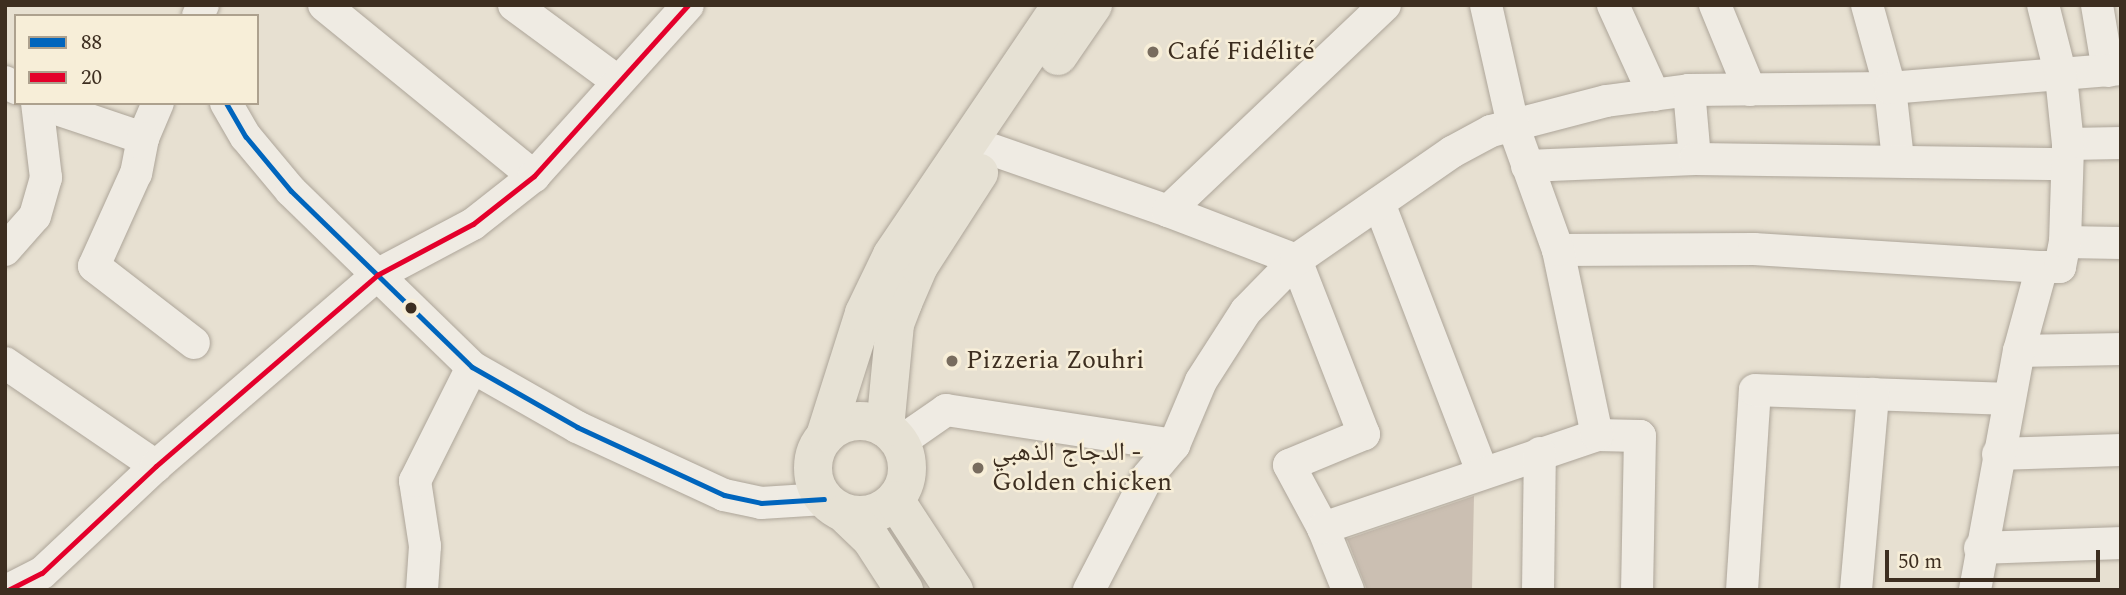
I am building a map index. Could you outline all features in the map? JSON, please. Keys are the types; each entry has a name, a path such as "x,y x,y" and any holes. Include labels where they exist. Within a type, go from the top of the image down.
{"main road":[{"path":"904,590 871,539 814,484 811,466 826,433 864,313 892,255 1061,5"},
{"path":"834,506 862,516 895,500 907,472 893,435 895,324 902,303 919,266 993,150 1093,5"},
{"path":"826,433 855,420 893,435"},
{"path":"895,500 954,590"}],"street":[{"path":"324,5 534,176"},
{"path":"514,5 617,81"},
{"path":"8,590 42,573 156,466 377,275 473,224 534,176 688,5"},
{"path":"1168,211 1385,5"},
{"path":"1486,5 1513,125 1558,250 1597,435"},
{"path":"1613,5 1654,95"},
{"path":"1715,5 1750,90"},
{"path":"1867,5 1890,88 1898,159"},
{"path":"1558,250 1754,248 2060,267 2065,242 2068,154 2061,76 2043,5"},
{"path":"1089,590 1148,476 1174,445 1201,380 1227,337 1296,260 1452,152 1491,131 1513,125 1606,101 1689,90 1890,88 2115,70 2097,5"},
{"path":"1689,90 1695,159"},
{"path":"5,250 35,216 46,178 38,105"},
{"path":"44,105 143,138"},
{"path":"157,105 143,138 136,173 94,266 194,343"},
{"path":"227,105 246,137 291,191 472,367 556,416 724,495 761,503 834,506"},
{"path":"1527,166 1695,159 1898,159 2068,154 2121,143"},
{"path":"993,150 1168,211 1296,260 1364,434 1289,465 1323,528 1349,590"},
{"path":"1380,203 1482,471"},
{"path":"2065,242 2121,243"},
{"path":"1975,590 1980,548 2009,399 2042,267"},
{"path":"2019,351 2121,349"},
{"path":"5,363 156,466"},
{"path":"422,590 425,546 415,481 472,367"},
{"path":"1742,590 1755,390 2009,399"},
{"path":"1856,590 1873,394"},
{"path":"893,435 946,410 1174,445"},
{"path":"1323,528 1482,471 1597,435 1640,436 1637,590"},
{"path":"1998,454 2121,450"},
{"path":"1538,590 1540,453"},
{"path":"1980,548 2121,543"}],"building":[{"path":"1474,496 1472,590 1367,590 1347,539"}],"transit line":[{"name":"20","path":"8,590 42,573 156,466 377,275 473,224 534,176 688,5"},
{"name":"88","path":"227,105 246,137 291,191 472,367 577,427 724,495 761,503 824,499"}],"place":[{"name":"Café Fidélité","path":"1153,52"},
{"name":"Pizzeria Zouhri","path":"952,361"},
{"name":"الدجاج الذهبي - Golden chicken","path":"978,468"}]}
